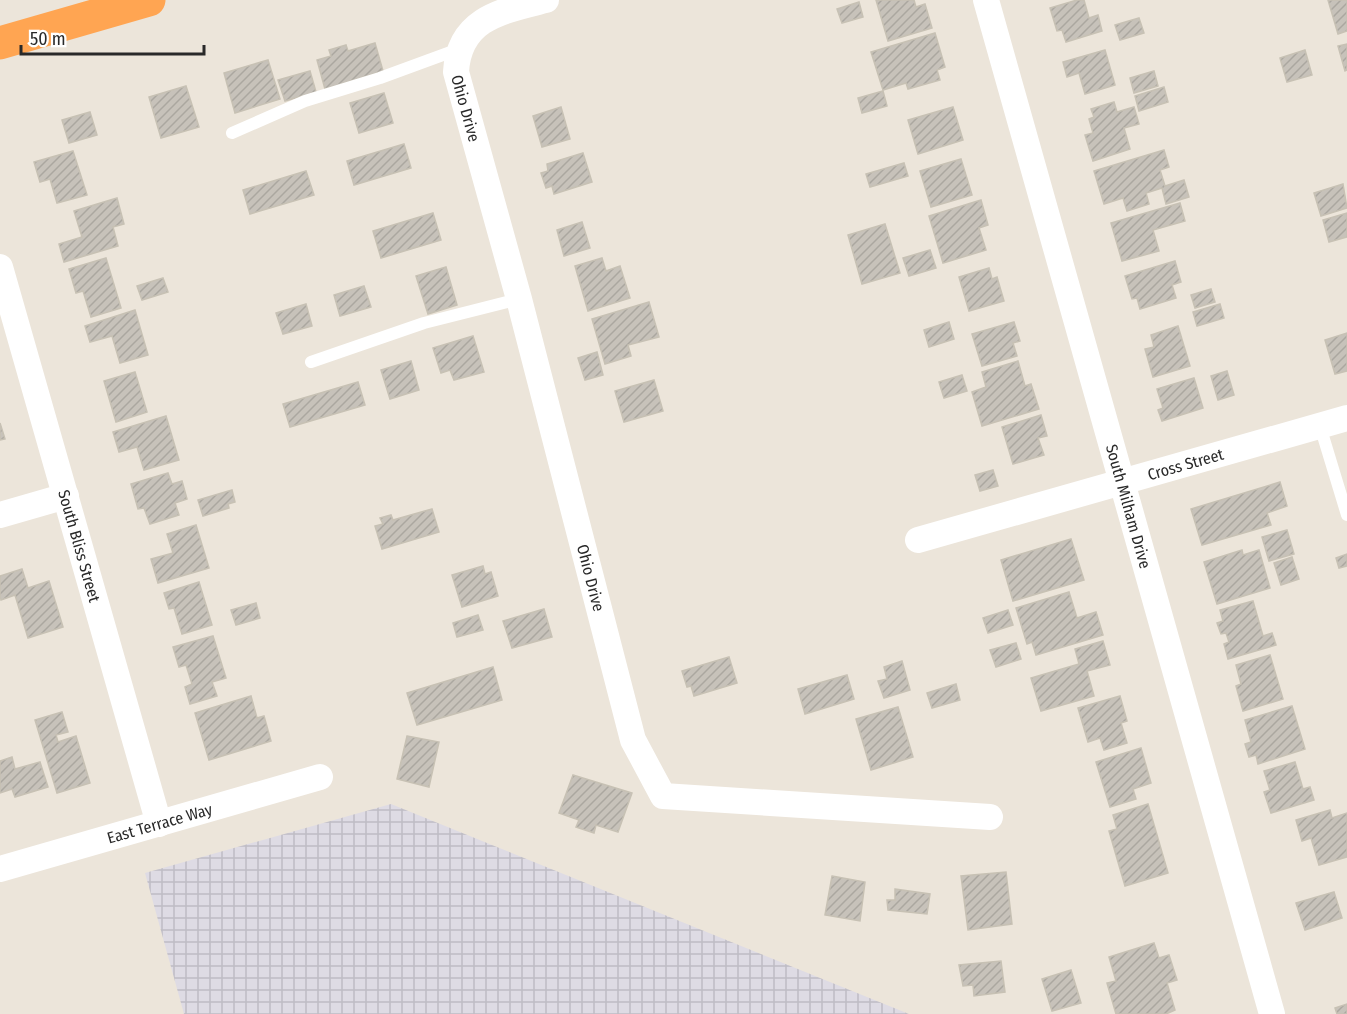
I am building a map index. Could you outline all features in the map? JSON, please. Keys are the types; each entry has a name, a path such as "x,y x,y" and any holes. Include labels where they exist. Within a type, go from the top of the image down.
{"highway":[{"path":"0,43 149,0"}],"street":[{"path":"461,44 498,12 546,0"},
{"name":"South Milham Drive","path":"986,0 1272,1014"},
{"name":"Ohio Drive","path":"461,44 456,72 519,299 633,740 663,796 990,817"},
{"name":"South Bliss Street","path":"0,267 159,824"},
{"name":"Cross Street","path":"918,540 1347,418"},
{"path":"0,515 66,496"},
{"name":"East Terrace Way","path":"0,869 320,777"}],"lane":[{"path":"232,133 305,101 380,78 461,44"},
{"path":"310,362 424,323 519,299"},
{"path":"1320,426 1347,515"}],"shaded area":[{"path":"391,804 909,1014 184,1014 145,873"}],"building":[{"path":"876,0 914,0 916,7 925,4 932,28 888,41"},
{"path":"1084,0 1089,18 1098,15 1102,31 1066,42 1062,30 1057,31 1050,8"},
{"path":"1328,0 1347,0 1347,31 1338,34"},
{"path":"859,2 863,17 842,23 837,9"},
{"path":"1139,18 1144,33 1120,40 1115,25"},
{"path":"935,33 945,67 937,70 940,80 908,89 906,83 883,90 871,52"},
{"path":"375,43 383,71 325,89 317,60 331,56 329,50 346,45 348,51"},
{"path":"1347,44 1347,70 1345,71 1338,46"},
{"path":"1105,50 1115,85 1085,94 1079,73 1067,77 1063,62"},
{"path":"1305,50 1312,75 1287,82 1280,58"},
{"path":"268,60 280,99 235,113 224,73"},
{"path":"310,71 316,92 285,101 278,80"},
{"path":"1154,71 1158,86 1134,93 1130,78"},
{"path":"186,86 199,127 161,138 149,97"},
{"path":"1164,87 1168,102 1139,111 1135,96"},
{"path":"883,91 887,106 862,113 858,98"},
{"path":"384,93 393,123 359,133 350,103"},
{"path":"1114,102 1117,112 1134,107 1139,124 1124,128 1130,149 1093,161 1085,135 1093,133 1089,119 1094,117 1091,109"},
{"path":"561,107 570,139 542,147 533,116"},
{"path":"953,107 963,140 918,154 908,120"},
{"path":"90,112 97,135 69,143 62,120"},
{"path":"404,144 411,168 354,185 347,161"},
{"path":"1164,150 1169,167 1160,170 1165,186 1184,180 1189,197 1166,204 1162,188 1146,193 1149,204 1127,211 1123,198 1104,204 1094,171"},
{"path":"73,151 87,195 57,203 50,179 40,182 34,162"},
{"path":"583,153 592,182 554,194 552,186 546,188 541,173 548,171 547,164"},
{"path":"961,159 972,195 931,207 920,171"},
{"path":"904,163 908,176 870,187 866,174"},
{"path":"306,171 314,195 250,214 243,190"},
{"path":"1343,184 1347,208 1321,216 1314,193"},
{"path":"117,198 124,224 113,227 118,246 64,262 59,244 82,237 74,211"},
{"path":"981,200 988,225 979,228 986,250 943,263 929,216"},
{"path":"1180,203 1185,221 1153,230 1159,251 1122,261 1111,223"},
{"path":"433,213 441,240 381,258 373,231"},
{"path":"1347,213 1347,237 1329,242 1323,220"},
{"path":"582,222 590,248 564,256 557,230"},
{"path":"885,224 900,273 862,284 848,235"},
{"path":"930,250 936,268 909,276 903,258"},
{"path":"106,258 121,308 91,317 83,291 76,293 69,269"},
{"path":"602,258 606,271 620,266 630,298 588,311 575,266"},
{"path":"1175,261 1181,282 1172,285 1176,298 1140,309 1137,298 1132,299 1125,276"},
{"path":"446,267 457,305 428,314 416,276"},
{"path":"989,268 992,279 997,277 1004,301 969,311 959,277"},
{"path":"163,278 168,292 142,300 137,286"},
{"path":"364,286 371,307 340,316 334,295"},
{"path":"1211,289 1215,302 1195,308 1191,295"},
{"path":"649,302 659,337 628,345 631,356 605,364 592,319"},
{"path":"306,304 312,326 283,334 276,313"},
{"path":"1220,304 1224,318 1197,326 1193,312"},
{"path":"135,310 148,355 120,363 112,336 90,342 85,326"},
{"path":"949,322 954,339 929,347 924,330"},
{"path":"1014,322 1020,341 1013,343 1017,356 982,366 972,334"},
{"path":"1178,326 1190,366 1153,377 1145,349 1154,347 1151,335"},
{"path":"1347,333 1347,371 1335,374 1325,340"},
{"path":"473,336 484,372 454,380 450,370 441,373 433,348"},
{"path":"597,352 603,375 585,380 578,358"},
{"path":"411,361 419,390 390,399 381,370"},
{"path":"1018,361 1025,386 1031,384 1039,409 982,426 972,392 986,387 982,372"},
{"path":"1227,371 1234,395 1218,400 1211,376"},
{"path":"135,372 147,412 116,422 104,381"},
{"path":"962,375 967,391 944,398 939,382"},
{"path":"1194,378 1203,408 1162,421 1158,410 1163,408 1157,389"},
{"path":"654,380 663,411 624,422 615,391"},
{"path":"358,382 365,405 290,427 283,404"},
{"path":"1041,415 1047,436 1038,438 1044,455 1013,464 1002,427"},
{"path":"166,416 179,460 144,470 137,447 119,452 113,432"},
{"path":"0,423 5,439 0,440"},
{"path":"993,470 998,486 980,491 975,475"},
{"path":"168,473 172,484 182,481 187,499 175,503 179,515 150,524 144,508 138,509 131,484"},
{"path":"1280,482 1287,506 1267,513 1271,525 1202,545 1191,509"},
{"path":"232,490 235,502 228,504 229,508 203,516 198,500"},
{"path":"432,509 439,532 382,549 375,526 383,524 380,518 391,515 393,520"},
{"path":"196,525 209,568 158,583 151,559 173,553 167,534"},
{"path":"1287,530 1294,554 1269,561 1262,537"},
{"path":"1071,539 1084,580 1013,601 1001,560"},
{"path":"1242,550 1243,555 1259,550 1270,588 1217,604 1204,562"},
{"path":"1347,554 1347,566 1339,568 1336,558"},
{"path":"1292,557 1299,579 1281,585 1274,563"},
{"path":"483,566 485,574 491,572 498,596 462,607 452,575"},
{"path":"22,569 28,588 49,581 63,627 28,638 15,595 1,600 0,576"},
{"path":"199,582 212,625 182,634 174,608 169,609 164,593"},
{"path":"1069,592 1077,618 1096,612 1103,635 1036,655 1032,642 1027,644 1016,608"},
{"path":"1253,601 1263,636 1272,633 1276,645 1228,659 1224,644 1229,642 1226,633 1221,634 1217,623 1223,621 1220,610"},
{"path":"256,603 260,618 236,625 231,610"},
{"path":"544,609 552,637 512,648 503,621"},
{"path":"1008,610 1013,625 988,633 983,618"},
{"path":"478,615 483,630 457,637 453,623"},
{"path":"213,636 226,678 212,682 217,696 190,704 185,687 192,684 186,665 179,667 173,647"},
{"path":"1103,641 1110,665 1087,671 1094,696 1041,711 1031,678 1079,664 1075,649"},
{"path":"1016,643 1021,659 996,667 990,650"},
{"path":"1270,655 1283,699 1243,711 1236,686 1241,684 1236,665"},
{"path":"729,657 737,683 694,696 691,686 687,687 682,671"},
{"path":"902,661 910,690 884,698 878,681 887,679 884,667"},
{"path":"493,667 502,700 417,725 407,693"},
{"path":"847,675 854,699 805,714 798,689"},
{"path":"956,684 960,700 932,708 927,693"},
{"path":"251,696 257,718 264,716 271,741 209,760 195,713"},
{"path":"1120,696 1127,721 1121,723 1127,743 1104,750 1100,738 1088,742 1078,708"},
{"path":"1292,706 1305,749 1258,764 1256,755 1249,757 1245,744 1251,742 1245,720"},
{"path":"898,707 913,757 871,770 856,719"},
{"path":"62,712 68,732 56,735 58,742 76,736 90,783 57,793 35,720"},
{"path":"407,736 439,742 429,787 397,779"},
{"path":"1141,748 1151,783 1133,789 1136,799 1110,807 1096,762"},
{"path":"12,757 15,769 40,762 48,787 15,797 12,789 0,793 0,761"},
{"path":"1295,762 1303,789 1310,787 1314,800 1271,813 1264,792 1270,790 1264,771"},
{"path":"573,775 632,793 618,832 596,825 594,833 576,827 579,820 559,813"},
{"path":"1148,804 1168,873 1125,886 1109,831 1117,829 1113,815"},
{"path":"1330,810 1332,818 1347,813 1347,857 1319,865 1311,838 1302,841 1296,820"},
{"path":"1006,872 1012,924 968,930 961,876"},
{"path":"832,876 865,882 860,921 825,915"},
{"path":"895,889 930,894 927,914 888,910 887,900 895,900"},
{"path":"1334,892 1342,918 1305,930 1296,903"},
{"path":"1154,943 1159,958 1169,955 1177,980 1167,983 1175,1010 1166,1014 1116,1014 1107,983 1116,981 1109,957"},
{"path":"1001,961 1005,992 974,996 973,985 963,986 959,965"},
{"path":"1071,970 1081,1003 1052,1011 1042,979"},
{"path":"1347,1004 1347,1014 1337,1014 1335,1008"}]}
